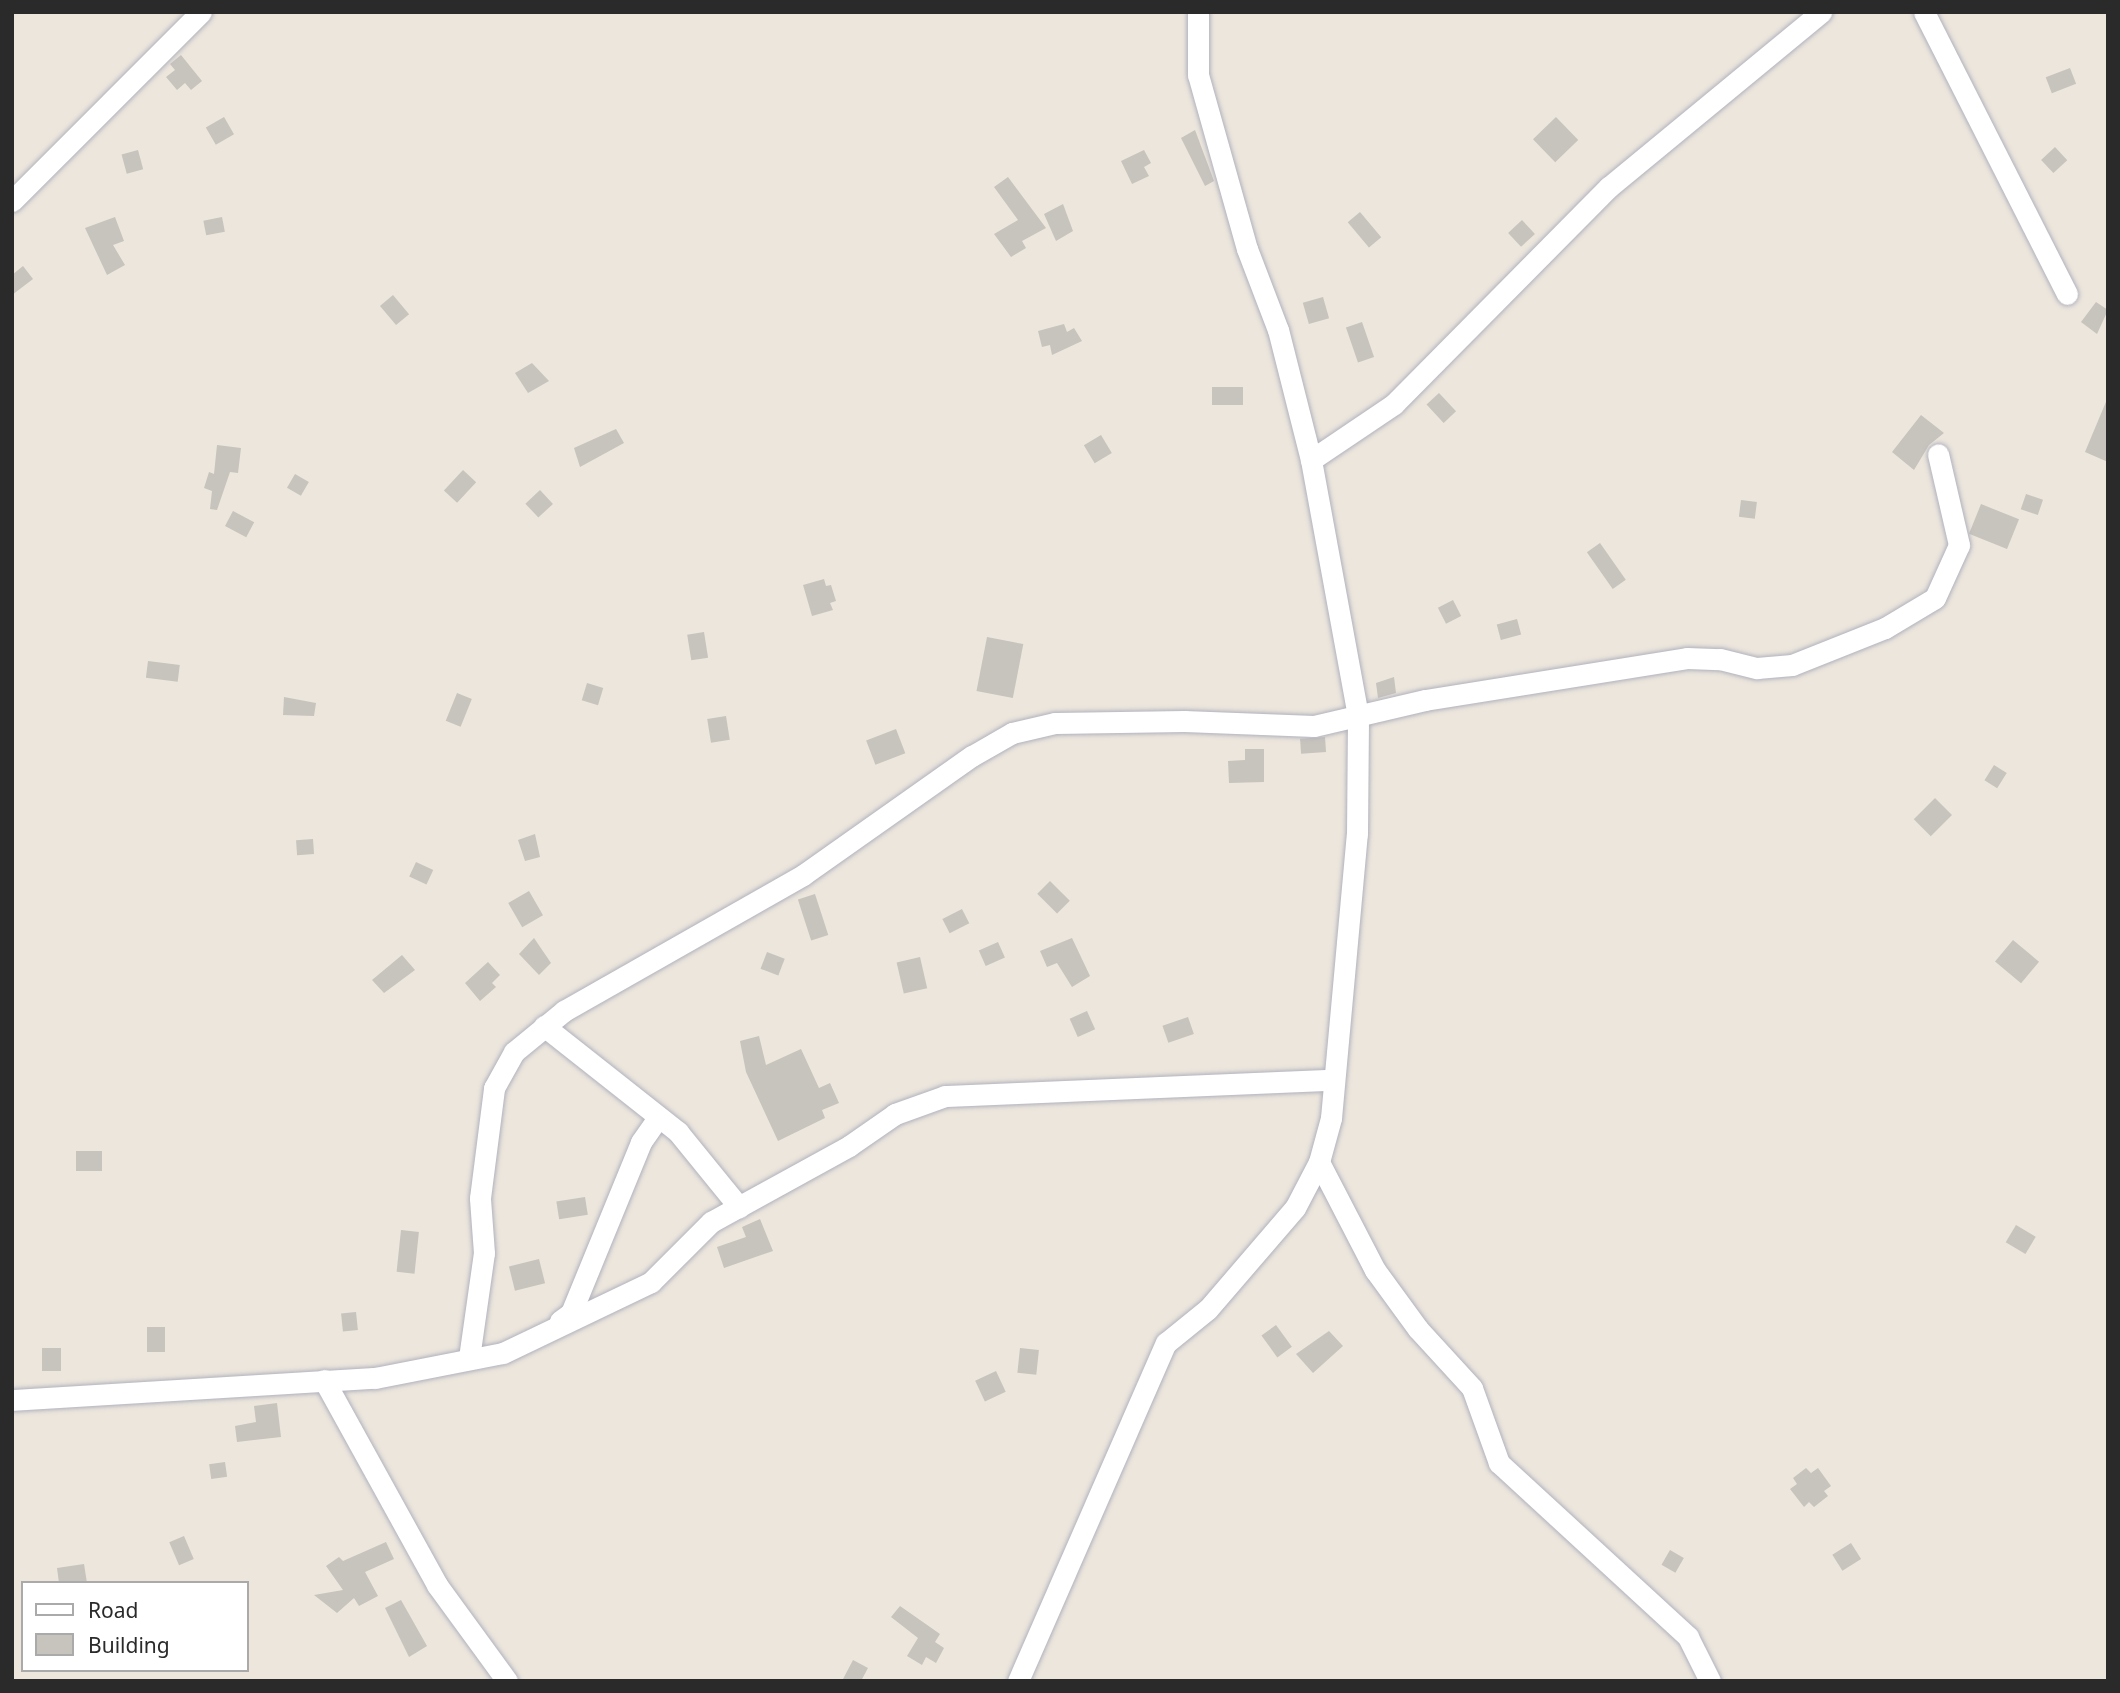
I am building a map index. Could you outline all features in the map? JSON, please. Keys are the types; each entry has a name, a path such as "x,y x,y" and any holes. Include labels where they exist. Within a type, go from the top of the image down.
{"street":[{"path":"12,201 201,12"},
{"path":"1018,1681 1166,1343 1208,1309 1296,1208 1319,1162 1331,1118 1357,834 1358,716 1311,460 1278,330 1247,249 1198,75 1198,12"},
{"path":"1311,460 1394,404 1609,187 1821,12"},
{"path":"1924,12 2067,294"},
{"path":"469,1358 483,1265 480,1198 494,1088 514,1052 544,1026 803,875 972,756 1012,733 1055,723 1184,721 1314,726 1425,700 1688,658 1720,659 1757,668 1792,665 1885,628 1935,598 1959,545 1938,454"},
{"path":"544,1026 678,1132 739,1208"},
{"path":"12,1400 375,1378 503,1353 651,1282 711,1222 849,1146 895,1114 945,1096 1333,1080"},
{"path":"551,1329 571,1313 641,1142 658,1118"},
{"path":"1319,1162 1375,1270 1418,1329 1472,1388 1499,1463 1688,1637 1710,1681"},
{"path":"324,1380 437,1585 507,1681"}],"building":[{"path":"181,55 202,81 191,90 185,83 177,90 166,77 175,70 170,64"},
{"path":"2070,68 2076,84 2052,93 2046,77"},
{"path":"224,117 234,134 216,145 206,128"},
{"path":"1556,117 1578,140 1555,162 1533,139"},
{"path":"1195,130 1214,181 1205,186 1181,138"},
{"path":"2055,147 2067,160 2053,173 2041,160"},
{"path":"138,150 143,169 127,174 122,154"},
{"path":"1144,150 1151,163 1144,167 1149,176 1132,184 1121,161"},
{"path":"1008,177 1046,228 1022,241 1026,248 1011,257 994,234 1018,220 994,187"},
{"path":"1063,204 1073,231 1056,241 1044,214"},
{"path":"1360,212 1381,237 1369,248 1348,222"},
{"path":"115,217 124,241 113,245 125,265 107,275 85,228"},
{"path":"222,217 225,232 206,235 203,221"},
{"path":"1522,220 1535,234 1521,247 1508,233"},
{"path":"23,266 33,279 12,295 12,275"},
{"path":"393,295 409,314 396,325 380,306"},
{"path":"1323,297 1329,318 1309,324 1303,303"},
{"path":"2096,302 2108,310 2097,334 2081,322"},
{"path":"1362,322 1374,357 1358,363 1346,328"},
{"path":"1064,324 1067,332 1074,328 1082,341 1052,355 1050,345 1042,347 1038,331"},
{"path":"532,363 549,381 528,393 515,373"},
{"path":"1212,387 1243,387 1243,405 1212,405"},
{"path":"1439,393 1456,411 1444,423 1427,405"},
{"path":"2108,397 2108,462 2085,452"},
{"path":"1921,415 1944,433 1929,445 1914,470 1892,452"},
{"path":"616,429 624,443 580,467 574,448"},
{"path":"1101,435 1112,453 1095,463 1084,445"},
{"path":"217,445 241,448 238,473 230,472 217,510 210,509 212,491 204,488 209,472 214,474"},
{"path":"463,470 476,482 457,503 444,490"},
{"path":"295,474 309,482 301,496 287,488"},
{"path":"540,490 553,504 538,518 525,504"},
{"path":"2026,494 2043,500 2038,515 2021,509"},
{"path":"1741,500 1757,502 1755,519 1739,517"},
{"path":"1981,504 2019,519 2007,549 1969,534"},
{"path":"233,511 254,522 246,537 225,526"},
{"path":"1600,543 1626,580 1613,589 1587,552"},
{"path":"824,579 826,586 831,585 836,601 830,603 833,610 812,616 803,585"},
{"path":"1453,600 1461,616 1446,624 1438,608"},
{"path":"1517,619 1521,634 1501,640 1497,624"},
{"path":"704,632 708,658 691,660 687,635"},
{"path":"987,637 1023,644 1013,698 977,691"},
{"path":"148,661 180,665 178,682 146,678"},
{"path":"1394,677 1396,693 1378,698 1376,683"},
{"path":"587,683 603,688 598,705 582,700"},
{"path":"457,693 472,699 461,727 446,721"},
{"path":"284,697 316,703 314,716 283,715"},
{"path":"726,716 730,740 711,743 707,719"},
{"path":"896,729 905,753 875,765 866,740"},
{"path":"1325,737 1326,752 1301,754 1300,739"},
{"path":"1245,749 1264,749 1264,782 1229,783 1228,761 1245,760"},
{"path":"1994,765 2007,773 1997,788 1984,780"},
{"path":"1935,798 1952,815 1931,836 1914,819"},
{"path":"535,834 540,857 525,861 518,840"},
{"path":"313,839 314,854 297,855 296,840"},
{"path":"416,862 433,870 426,885 409,877"},
{"path":"1050,881 1070,901 1057,914 1037,894"},
{"path":"529,891 543,915 522,927 508,903"},
{"path":"815,894 828,935 811,940 798,900"},
{"path":"962,909 969,923 950,933 942,919"},
{"path":"534,938 551,963 539,975 519,954"},
{"path":"1072,938 1090,976 1072,987 1057,963 1047,967 1040,951"},
{"path":"2013,940 2039,962 2021,983 1995,961"},
{"path":"998,942 1005,958 986,966 979,951"},
{"path":"767,952 785,959 778,976 761,969"},
{"path":"402,955 415,970 384,993 372,980"},
{"path":"920,957 927,988 904,994 897,962"},
{"path":"488,962 500,975 492,983 496,987 480,1001 465,983"},
{"path":"1087,1011 1095,1029 1078,1037 1070,1019"},
{"path":"1188,1017 1194,1034 1168,1043 1162,1026"},
{"path":"759,1036 766,1065 801,1049 819,1088 830,1083 839,1103 822,1110 825,1118 778,1141 746,1072 740,1041"},
{"path":"76,1151 102,1151 102,1171 76,1171"},
{"path":"585,1197 588,1215 559,1219 556,1202"},
{"path":"760,1219 773,1251 724,1268 717,1247 746,1237 742,1227"},
{"path":"2016,1225 2036,1237 2025,1254 2006,1242"},
{"path":"401,1230 419,1232 415,1274 397,1272"},
{"path":"539,1259 545,1283 515,1291 509,1266"},
{"path":"356,1312 358,1330 343,1331 341,1314"},
{"path":"1276,1325 1292,1347 1277,1357 1261,1336"},
{"path":"147,1327 165,1327 165,1352 147,1352"},
{"path":"1329,1331 1343,1346 1313,1373 1296,1354"},
{"path":"42,1348 61,1348 61,1371 42,1371"},
{"path":"1020,1348 1039,1350 1036,1375 1017,1373"},
{"path":"996,1371 1006,1392 985,1402 975,1381"},
{"path":"277,1403 281,1437 237,1442 235,1426 256,1422 254,1406"},
{"path":"225,1462 227,1477 211,1479 209,1464"},
{"path":"1806,1468 1811,1473 1818,1468 1831,1486 1824,1491 1828,1496 1814,1507 1809,1502 1804,1507 1790,1489 1797,1484 1793,1478"},
{"path":"184,1536 194,1559 179,1565 169,1542"},
{"path":"386,1542 394,1559 365,1572 378,1596 359,1606 354,1598 337,1613 314,1595 343,1590 326,1566 339,1557 343,1561"},
{"path":"1851,1543 1861,1559 1842,1571 1832,1555"},
{"path":"1670,1550 1684,1558 1675,1573 1662,1565"},
{"path":"84,1564 87,1581 59,1581 57,1568"},
{"path":"401,1600 427,1646 409,1657 385,1608"},
{"path":"900,1606 940,1634 935,1642 944,1648 936,1663 926,1657 922,1665 907,1656 918,1638 891,1617"},
{"path":"853,1660 868,1668 861,1681 842,1681"}]}
